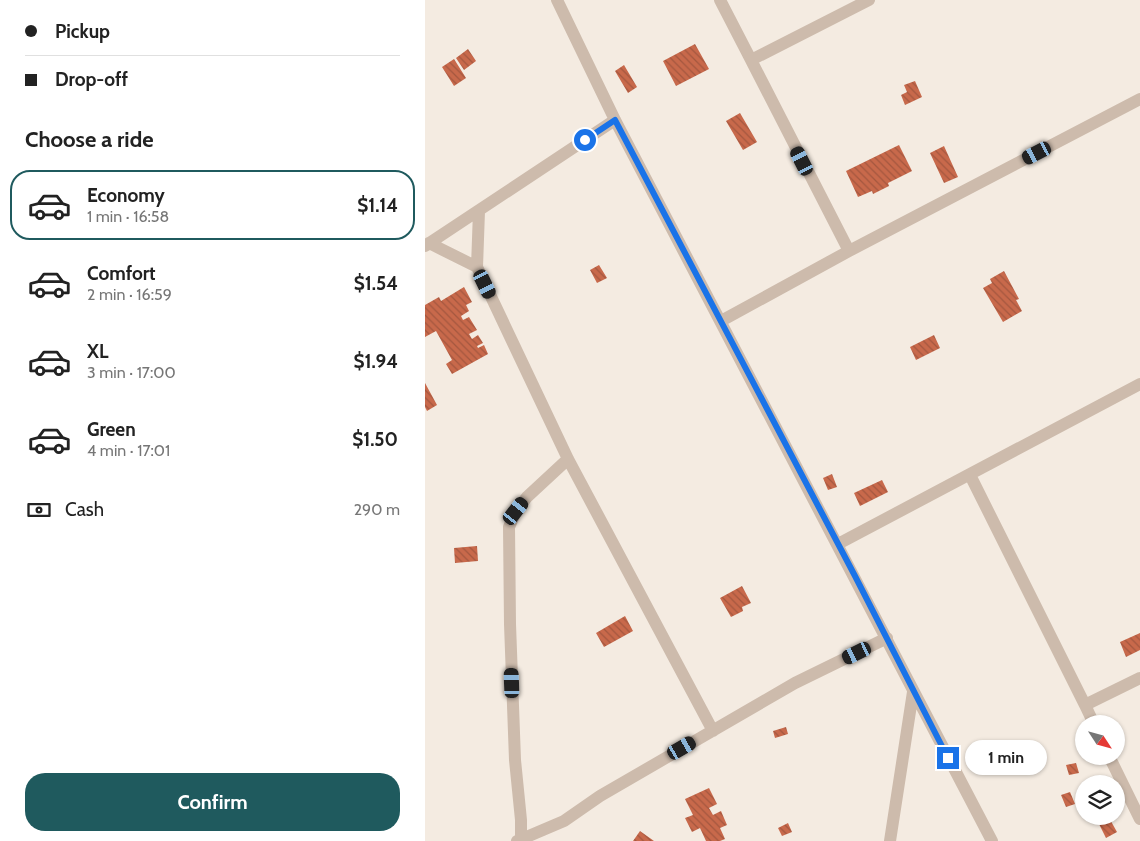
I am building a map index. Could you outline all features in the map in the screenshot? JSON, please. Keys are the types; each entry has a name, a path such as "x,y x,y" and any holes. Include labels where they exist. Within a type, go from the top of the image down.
{"street":[{"path":"557,0 615,120 992,841"},
{"path":"720,0 849,251"},
{"path":"751,60 869,0"},
{"path":"721,321 849,251 1140,100"},
{"path":"477,267 430,240 615,120"},
{"path":"479,210 477,267 568,459 713,731"},
{"path":"838,544 1140,384"},
{"path":"568,459 527,497 516,511 509,526 515,760 521,820 519,840 565,821 600,796 795,684 887,638"},
{"path":"970,474 1090,715"},
{"path":"1085,705 1140,678"},
{"path":"890,841 913,692"},
{"path":"1113,765 1140,819"}],"building":[{"path":"695,44 709,69 676,86 663,61"},
{"path":"468,49 476,61 464,70 456,58"},
{"path":"454,59 466,78 454,86 442,67"},
{"path":"624,65 637,87 628,93 615,71"},
{"path":"915,81 922,97 905,105 901,95 907,92 904,85"},
{"path":"740,113 757,142 743,150 726,121"},
{"path":"899,145 912,171 888,183 889,186 873,194 872,191 858,197 846,171"},
{"path":"944,146 958,177 944,183 930,153"},
{"path":"599,265 607,278 597,283 590,270"},
{"path":"1004,271 1019,299 1016,300 1022,311 1003,322 983,288 992,283 990,279"},
{"path":"464,287 472,302 466,305 469,311 461,316 463,320 469,317 477,330 469,334 472,339 478,335 483,343 477,346 478,348 484,345 488,354 452,374 446,364 452,360 436,331 425,337 425,305 439,297 441,301"},
{"path":"934,335 940,348 916,360 910,347"},
{"path":"425,383 437,405 427,411 425,407"},
{"path":"832,474 837,487 828,490 823,478"},
{"path":"882,480 888,492 860,506 854,493"},
{"path":"477,546 478,561 455,563 454,548"},
{"path":"742,586 751,603 742,607 743,611 731,617 720,598"},
{"path":"625,616 633,631 604,647 596,633"},
{"path":"1140,633 1140,650 1126,657 1120,642"},
{"path":"786,727 788,734 775,738 773,731"},
{"path":"1075,763 1079,773 1069,775 1066,765"},
{"path":"709,788 717,804 709,808 713,815 721,811 727,825 720,828 725,839 720,841 706,841 700,828 692,832 685,818 693,815 685,799"},
{"path":"1070,792 1075,804 1066,807 1061,795"},
{"path":"788,823 792,832 782,836 778,828"},
{"path":"1100,825 1113,825 1117,832 1106,838"},
{"path":"640,831 654,841 633,841"}],"route":[{"path":"585,140 615,120 855,576 948,758"}]}
